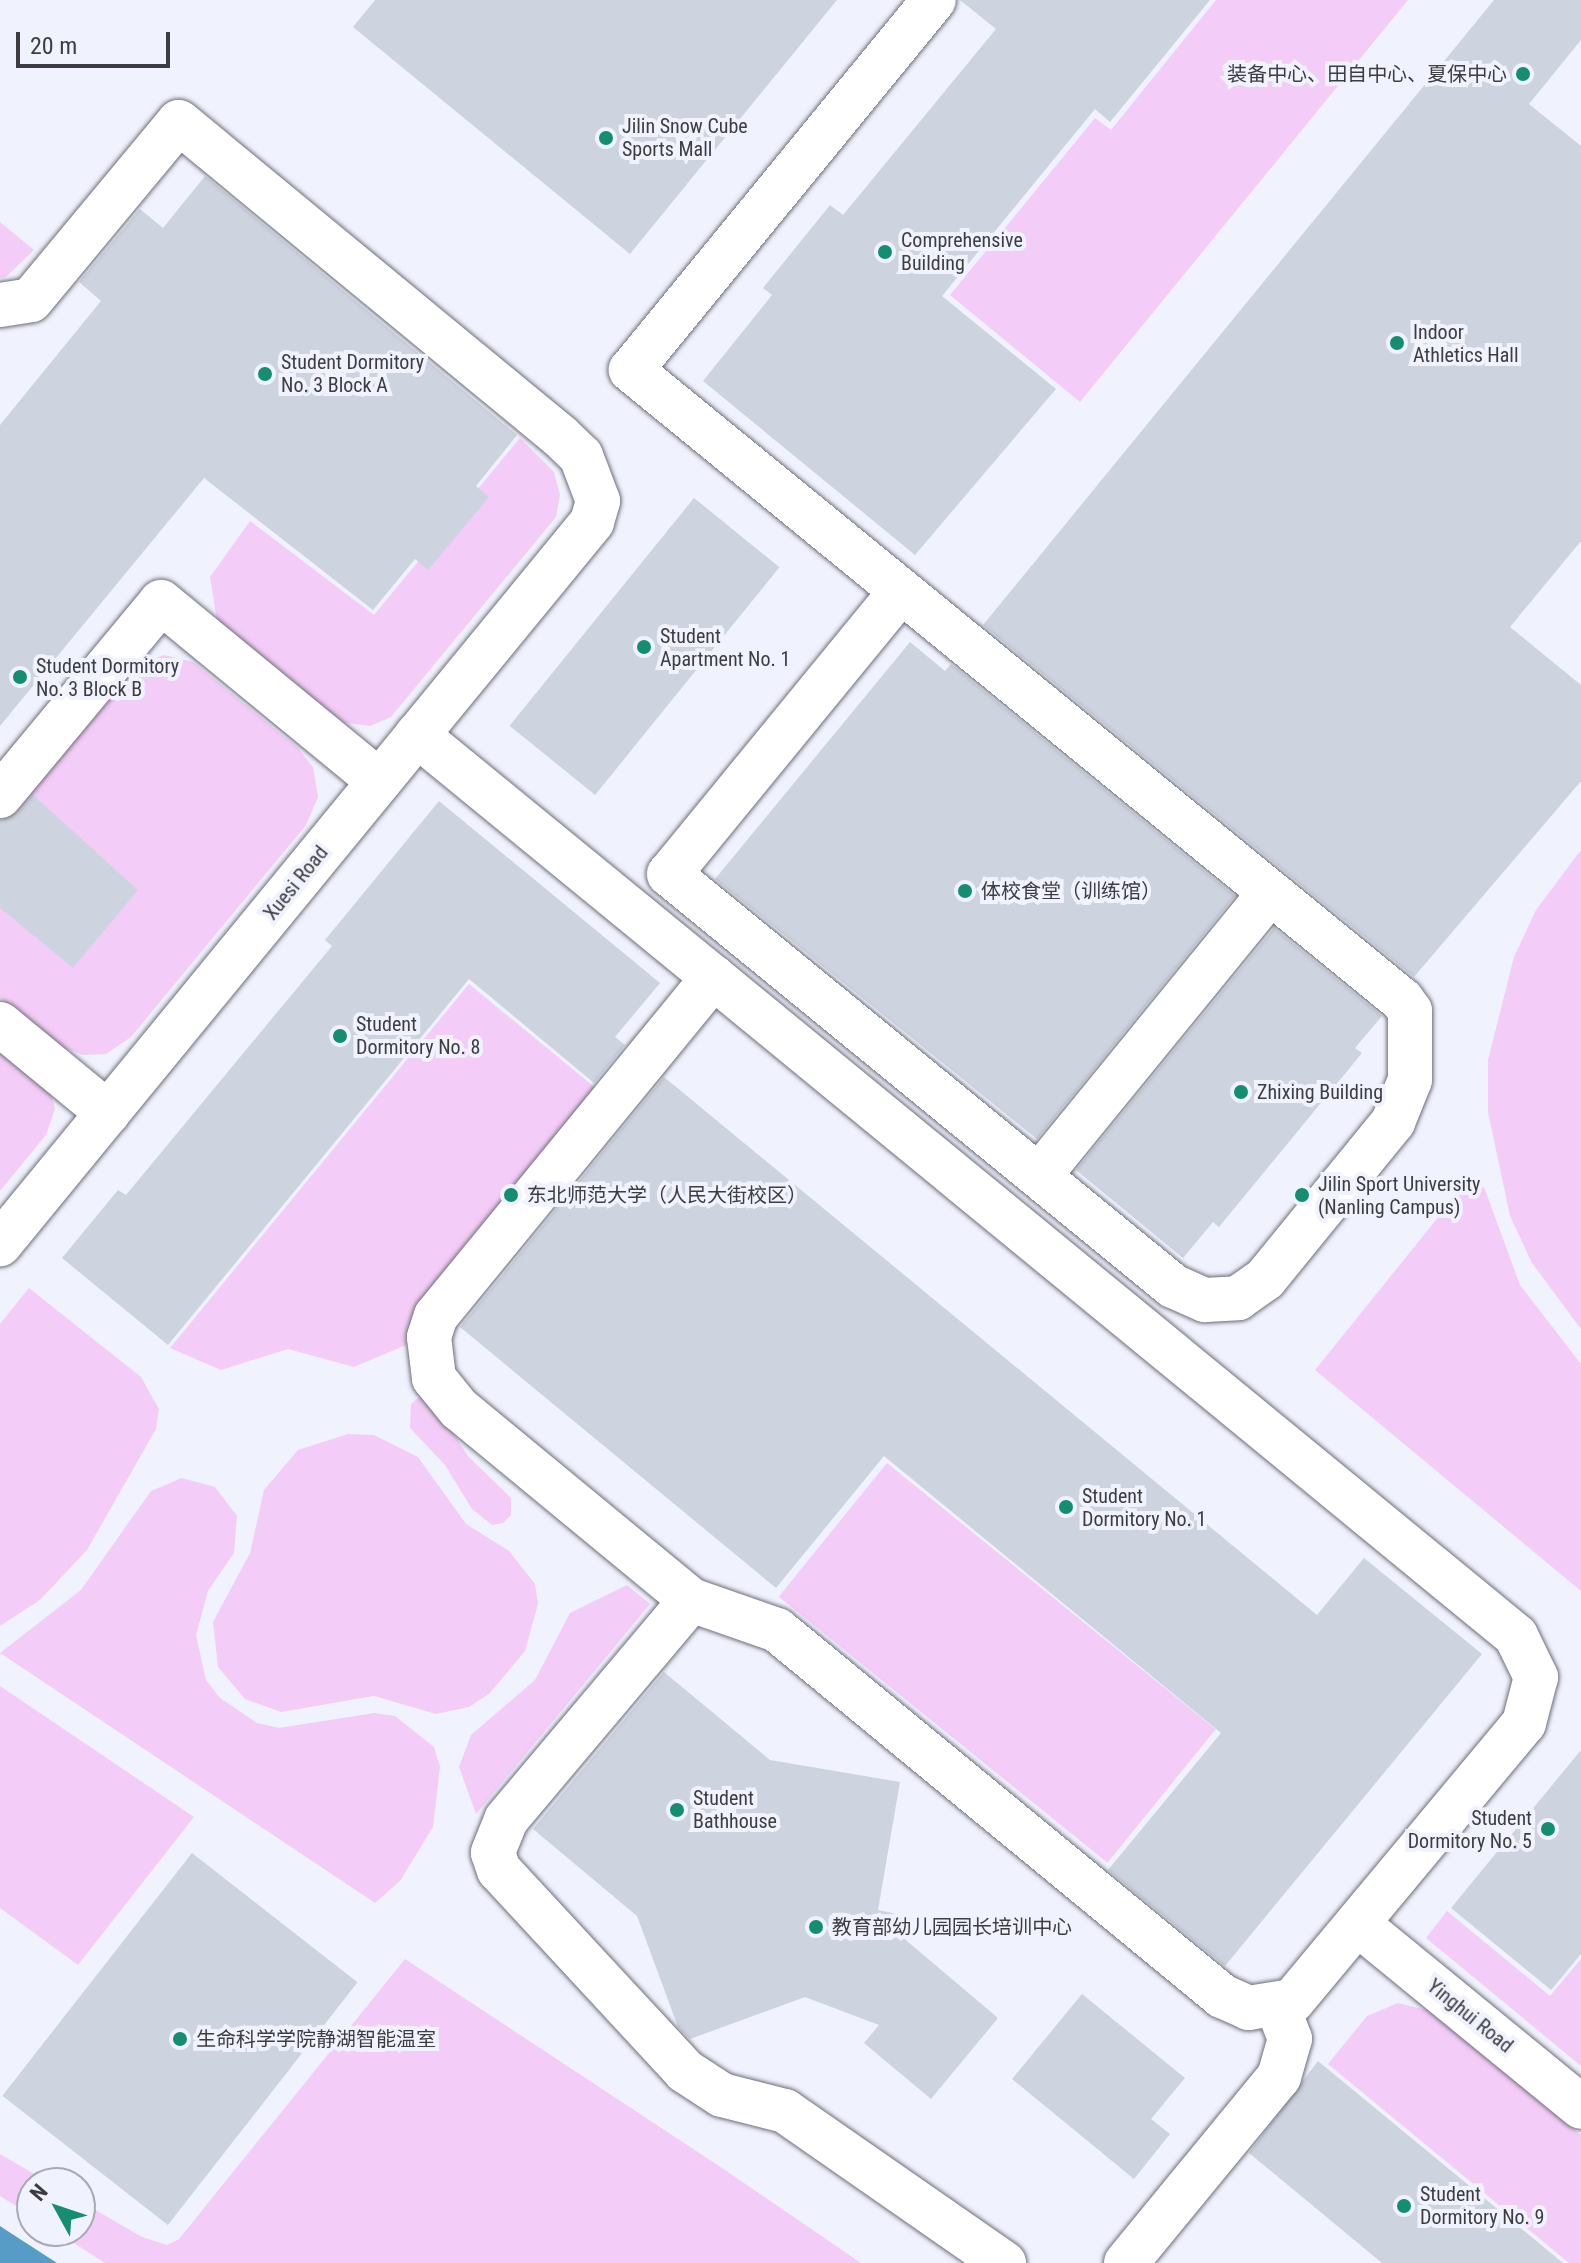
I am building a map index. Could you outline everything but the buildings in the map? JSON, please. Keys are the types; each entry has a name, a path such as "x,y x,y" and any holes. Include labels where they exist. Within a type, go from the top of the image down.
{"lane":[{"path":"901,591 669,874 1173,1286 1223,1301 1265,1279 1393,1122 1410,1080 1410,1011 1270,893 631,370 934,0"},
{"name":"Xuesi Road","path":"0,1244 592,522 597,490 571,446 179,122 10,311"},
{"path":"0,796 161,602 379,781"},
{"path":"417,735 713,977 1516,1636 1536,1677 1524,1723 1304,1992 1278,2007 1249,2008 1222,1996 777,1630 691,1600 444,1395 429,1359 429,1337 449,1299 713,977"},
{"path":"1039,1176 1270,893"},
{"path":"0,1024 108,1113"},
{"path":"691,1600 506,1820 493,1853 499,1870 685,2071 722,2095 785,2111 1004,2263"},
{"name":"Yinghui Road","path":"1359,1925 1581,2107"},
{"path":"1126,2263 1279,2077 1290,2039 1278,2007"}],"shaded area":[{"path":"1216,0 1408,0 1080,402 950,295 1095,118 1111,130"},
{"path":"0,222 34,250 6,277 0,278"},
{"path":"520,438 554,472 560,495 556,517 391,717 370,726 339,722 217,621 210,577 250,521 374,615"},
{"path":"164,655 193,662 298,748 313,767 318,797 306,825 131,1037 106,1054 83,1055 55,1044 0,998 0,824 129,668"},
{"path":"1581,850 1581,1329 1532,1263 1510,1216 1488,1112 1488,1060 1514,957 1536,910"},
{"path":"469,984 598,1090 409,1331 406,1345 354,1367 288,1349 221,1370 170,1348"},
{"path":"0,1046 51,1093 55,1109 46,1135 0,1191"},
{"path":"1484,1187 1520,1285 1581,1364 1581,1591 1315,1370 1457,1194"},
{"path":"29,1288 141,1377 159,1409 156,1429 87,1550 40,1600 0,1626 0,1324"},
{"path":"426,1391 468,1456 511,1498 511,1515 503,1523 492,1525 472,1509 445,1465 410,1428 411,1404"},
{"path":"348,1434 374,1435 418,1457 466,1524 509,1551 535,1584 538,1604 525,1651 490,1693 469,1707 436,1714 374,1696 281,1712 245,1699 218,1667 213,1622 250,1553 264,1490 298,1450"},
{"path":"887,1463 1216,1729 1107,1863 779,1597"},
{"path":"182,1478 215,1487 237,1516 234,1553 208,1591 196,1635 206,1680 220,1698 257,1723 279,1728 374,1713 395,1716 434,1747 440,1767 433,1827 400,1881 375,1903 0,1653 81,1590 151,1491"},
{"path":"627,1585 650,1604 476,1814 459,1767 471,1735 535,1680 570,1613"},
{"path":"0,1686 194,1817 78,1965 0,1908"},
{"path":"1447,1911 1550,1996 1581,1959 1581,2066 1426,1938"},
{"path":"405,1959 861,2263 105,2263 80,2247 96,2247 96,2210 142,2237 167,2245 179,2239"},
{"path":"1398,2003 1431,2011 1581,2135 1581,2263 1569,2263 1328,2064 1367,2016"},
{"path":"0,2154 22,2167 16,2167 16,2206 0,2196"}],"water":[{"path":"0,2226 16,2236 16,2247 32,2247 57,2263 0,2263"}],"place":[{"name":"装备中心、田自中心、夏保中心","path":"1523,74"},
{"name":"Jilin Snow Cube Sports Mall","path":"606,138"},
{"name":"Comprehensive Building","path":"885,252"},
{"name":"Indoor Athletics Hall","path":"1397,343"},
{"name":"Student Dormitory No. 3 Block A","path":"265,374"},
{"name":"Student Apartment No. 1","path":"644,647"},
{"name":"Student Dormitory No. 3 Block B","path":"20,677"},
{"name":"体校食堂（训练馆）","path":"965,891"},
{"name":"Student Dormitory No. 8","path":"340,1036"},
{"name":"Zhixing Building","path":"1241,1092"},
{"name":"东北师范大学（人民大街校区）","path":"511,1195"},
{"name":"Jilin Sport University (Nanling Campus)","path":"1302,1195"},
{"name":"Student Dormitory No. 1","path":"1066,1507"},
{"name":"Student Bathhouse","path":"677,1810"},
{"name":"Student Dormitory No. 5","path":"1548,1829"},
{"name":"教育部幼儿园园长培训中心","path":"816,1927"},
{"name":"生命科学学院静湖智能温室","path":"180,2039"},
{"name":"Student Dormitory No. 9","path":"1404,2206"}]}
